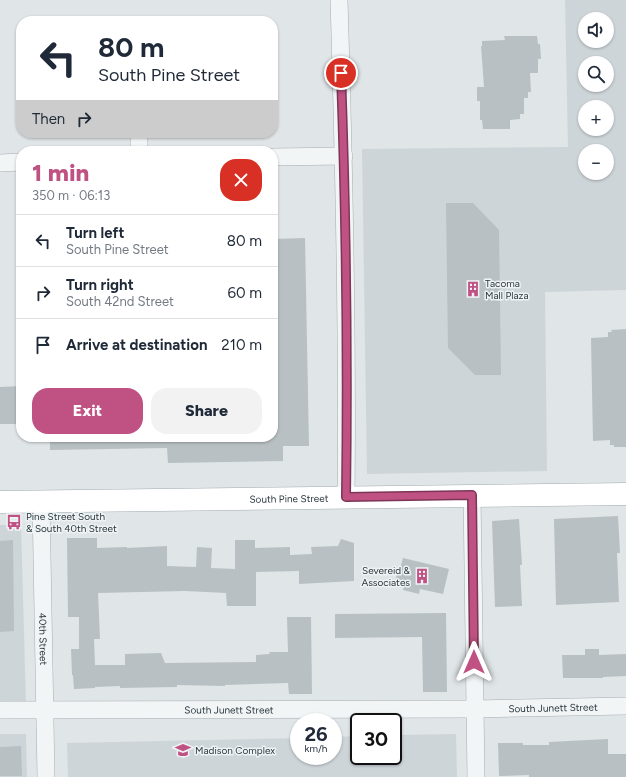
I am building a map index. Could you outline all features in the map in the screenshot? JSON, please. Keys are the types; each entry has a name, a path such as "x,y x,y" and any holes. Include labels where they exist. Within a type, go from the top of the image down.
{"main road":[{"name":"South Pine Street","path":"0,502 626,494"}],"street":[{"path":"339,0 344,156 347,399 346,497"},
{"path":"278,157 344,156"},
{"path":"0,163 16,162"},
{"path":"472,495 476,777"},
{"name":"40th Street","path":"41,501 46,777"},
{"name":"South Junett Street","path":"0,710 474,709 626,706"}],"shaded area":[{"path":"565,0 626,0 626,290 545,292 547,471 367,474 362,149 568,147"},
{"path":"0,525 21,525 26,704 0,704"},
{"path":"0,734 26,734 27,777 0,777"},
{"name":"Madison Complex","path":"456,734 457,777 68,777 67,743 290,738 290,765 342,765 342,737 350,736 350,765 402,765 402,735"}],"building":[{"path":"504,36 537,36 538,44 540,44 541,59 538,59 538,73 530,73 531,92 528,92 528,98 524,98 524,114 520,114 520,119 510,120 510,129 483,129 482,120 480,120 480,101 477,101 477,87 484,87 481,46 482,41 505,40"},
{"name":"Tacoma Mall Plaza","path":"446,203 473,203 499,230 501,375 475,375 448,348"},
{"path":"305,238 309,446 283,446 283,461 168,463 167,448 50,450 50,442 278,442 278,239"},
{"path":"626,329 626,447 614,447 614,445 610,445 610,440 593,441 591,338 608,337 608,332 612,332 611,330"},
{"path":"16,386 16,424 0,424 0,387"},
{"path":"618,516 620,553 617,553 619,602 556,605 554,519"},
{"path":"519,519 522,565 520,565 522,606 495,607 492,521"},
{"path":"67,538 97,538 97,548 167,546 167,566 196,567 197,547 212,548 211,568 235,569 235,540 255,540 255,548 290,547 290,555 312,554 311,547 338,546 341,539 354,543 354,581 299,584 299,571 256,572 256,606 227,606 226,593 185,591 98,593 100,639 94,639 95,665 125,665 125,654 161,653 165,663 256,662 256,655 270,654 269,652 288,652 287,617 311,617 312,694 289,694 288,683 225,686 177,685 177,687 120,688 120,686 74,689 71,649 79,649 79,617 68,617"},
{"path":"13,540 14,631 0,632 0,541"},
{"name":"Severeid & Associates","path":"403,558 449,569 443,594 420,589 419,594 403,590 404,585 395,583 398,569 400,569"},
{"path":"446,613 447,692 423,692 422,637 335,638 335,614"},
{"path":"585,649 599,649 599,655 626,654 626,676 603,678 563,678 562,655 585,655"},
{"path":"608,739 608,754 626,754 626,777 529,777 529,775 499,776 498,743 549,745 549,742"},
{"path":"21,746 22,776 0,776 0,747"}],"place":[{"name":"Tacoma Mall Plaza","path":"473,289"},
{"name":"Pine Street South & South 40th Street","path":"14,522"},
{"name":"Severeid & Associates","path":"422,576"},
{"name":"Madison Complex","path":"183,750"}],"route":[{"path":"341,73 345,204 347,399 346,497 472,495 474,662"}]}
